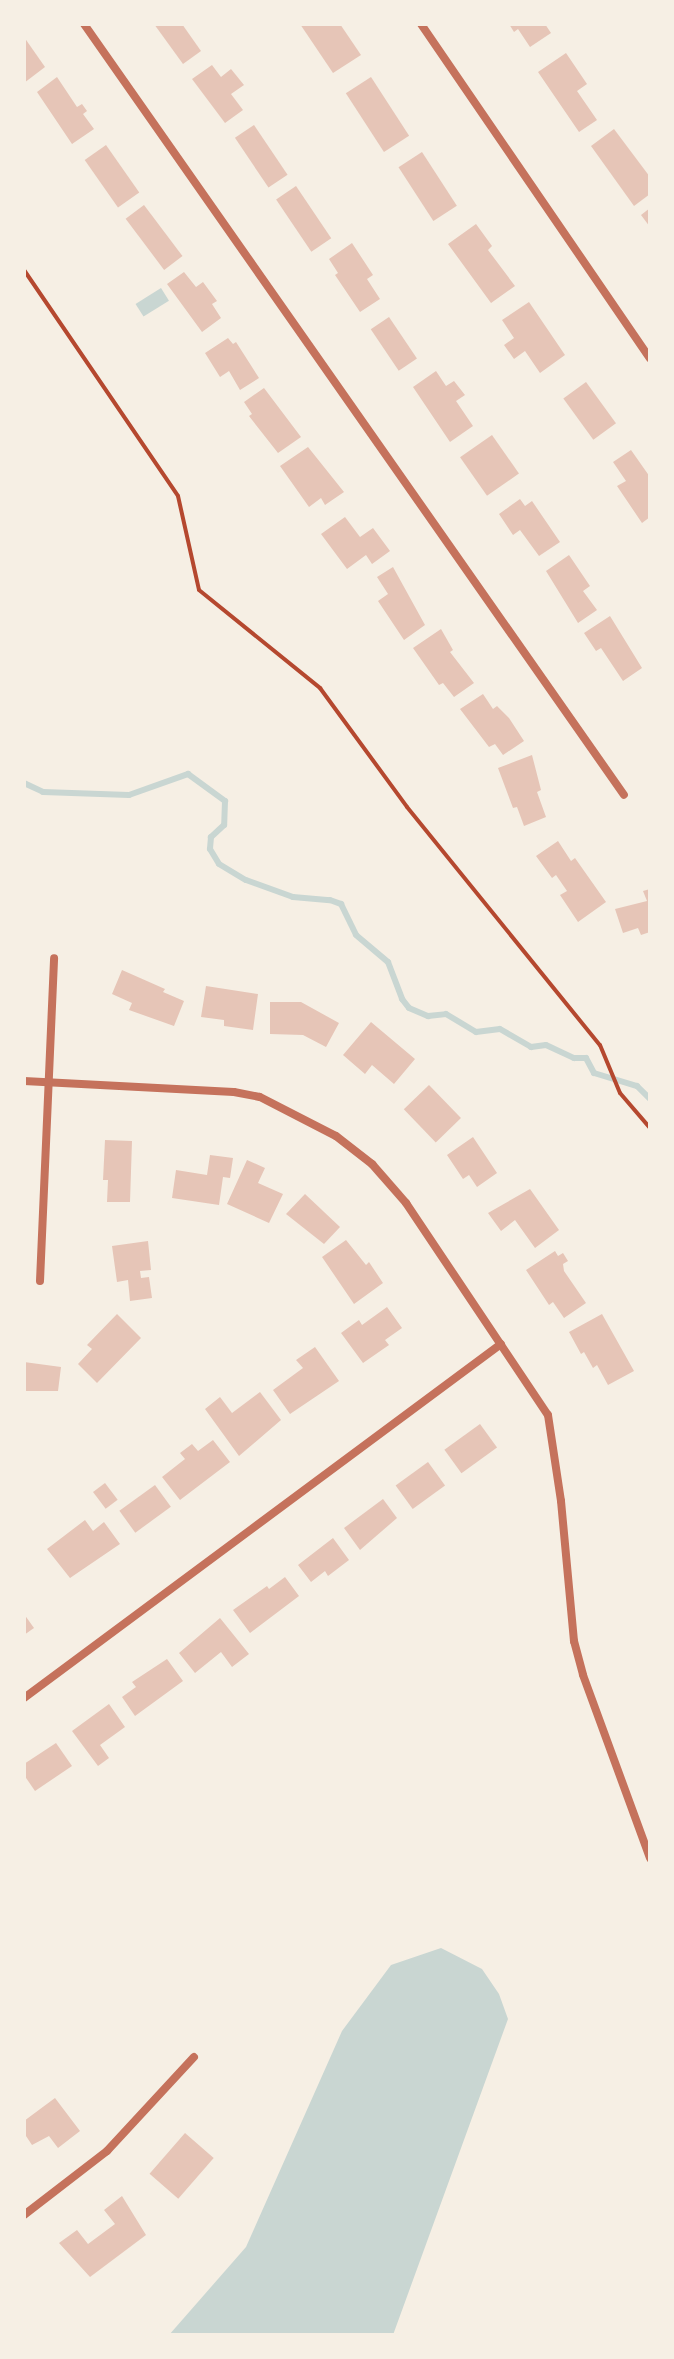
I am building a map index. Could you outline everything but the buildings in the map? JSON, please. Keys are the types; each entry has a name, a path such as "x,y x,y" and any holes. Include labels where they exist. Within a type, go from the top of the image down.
{"street":[{"path":"84,24 624,795"},
{"path":"421,24 650,358"},
{"path":"40,1281 54,958"},
{"path":"24,1081 234,1092 260,1097 311,1120 336,1136 386,1179 418,1220 548,1415 560,1489 574,1641 650,1858"},
{"path":"24,1698 501,1344"},
{"path":"24,2215 107,2151 194,2057"}],"path":[{"path":"24,270 178,496 199,590 320,688 407,807 600,1045 620,1093 650,1128"}],"shaded area":[{"path":"161,288 169,301 144,317 136,304"},
{"path":"441,1948 482,1969 499,1994 508,2019 393,2335 169,2335 246,2247 342,2031 391,1965"}],"waterway":[{"path":"24,783 43,792 129,795 188,774 225,801 224,825 211,837 210,849 219,864 246,880 293,897 341,904 356,935 388,962 402,999 409,1008 428,1016 446,1014 476,1032 500,1029 531,1047 546,1045 574,1058 586,1058 594,1073 637,1086 650,1099"}]}
